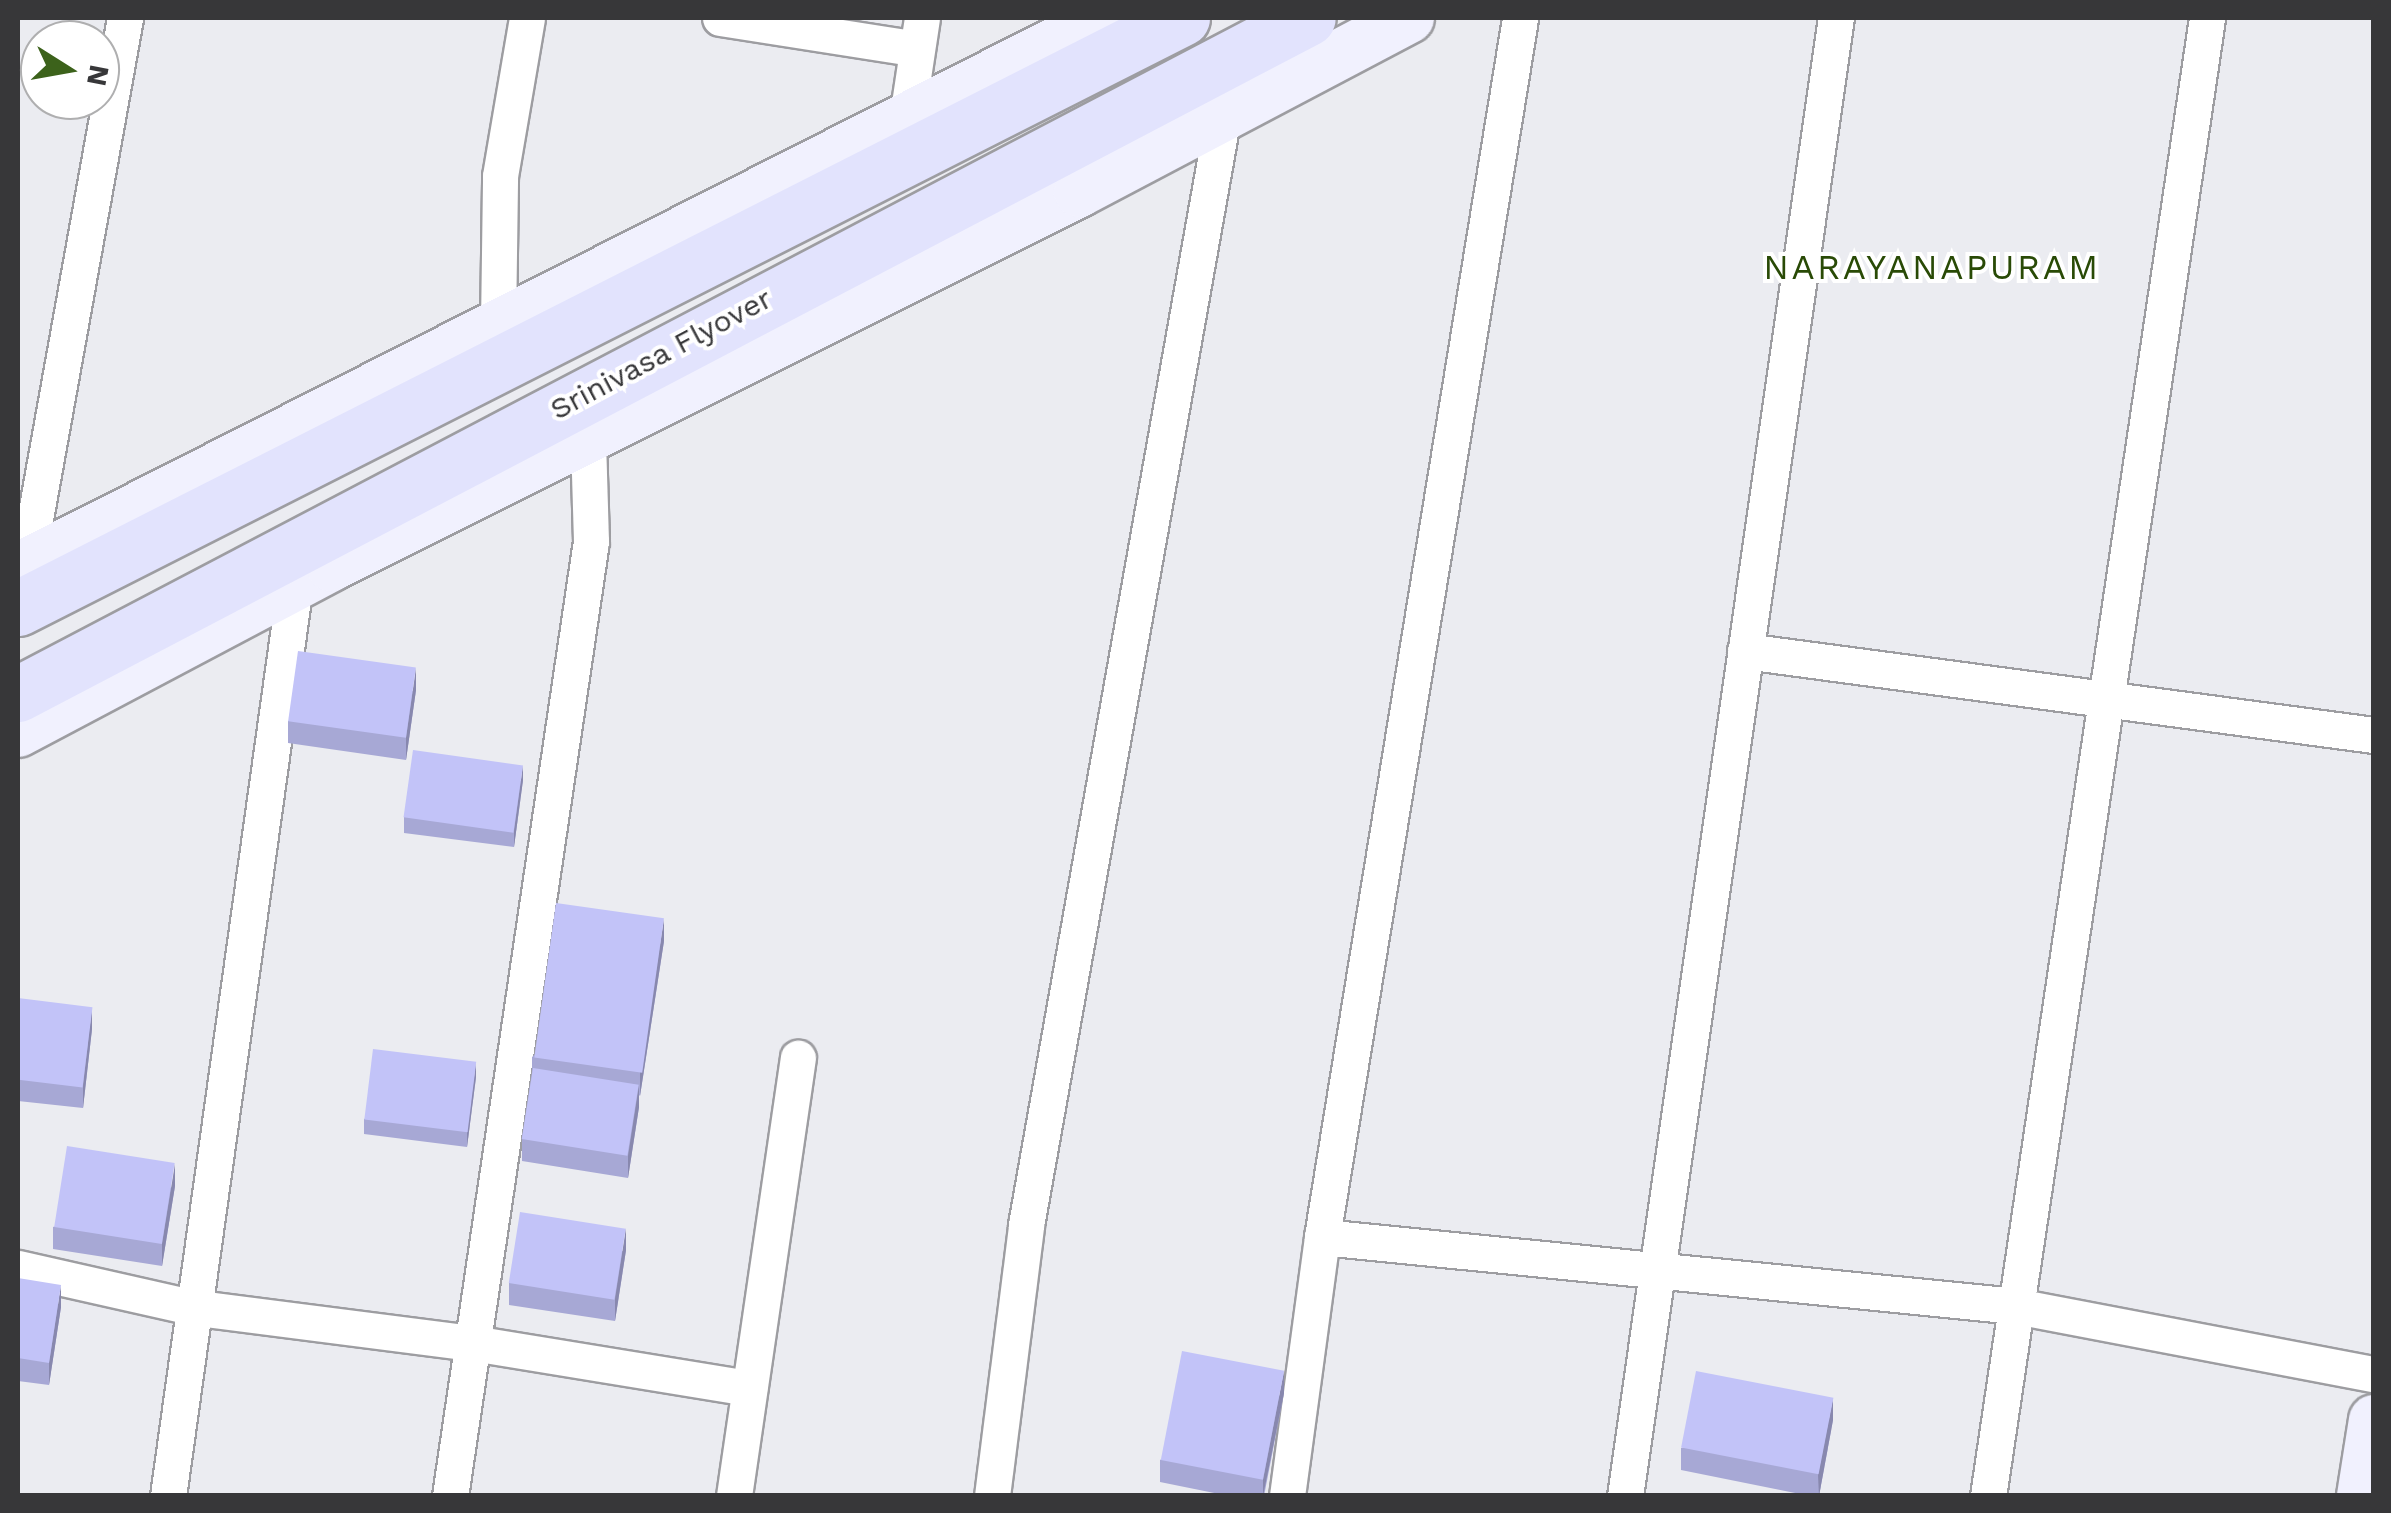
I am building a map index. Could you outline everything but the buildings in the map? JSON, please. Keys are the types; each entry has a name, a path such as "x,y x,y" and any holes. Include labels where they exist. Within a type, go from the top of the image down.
{"main road":[{"name":"Srinivasa Flyover","path":"21,580 1182,18"},
{"name":"Srinivasa Flyover","path":"18,694 1308,18"}],"street":[{"path":"21,580 124,18"},
{"path":"498,325 500,176 527,18"},
{"path":"720,18 920,33 907,117"},
{"path":"21,580 498,325 1104,18"},
{"path":"18,732 295,584 1223,116 1409,18"},
{"path":"1287,1496 1322,1237 1520,18"},
{"path":"1625,1496 1836,18"},
{"path":"1988,1496 2207,18"},
{"path":"992,1496 1030,1206 1223,116"},
{"path":"450,1496 591,541 588,437"},
{"path":"168,1496 191,1306 295,584"},
{"path":"1745,651 2107,696 2374,735"},
{"path":"734,1496 798,1058"},
{"path":"1322,1237 2016,1306 2374,1374"},
{"path":"18,1268 191,1306 472,1343 749,1388"},
{"path":"2362,1496 2374,1420"}],"district":[{"name":"NARAYANAPURAM","path":"1932,267"}]}
